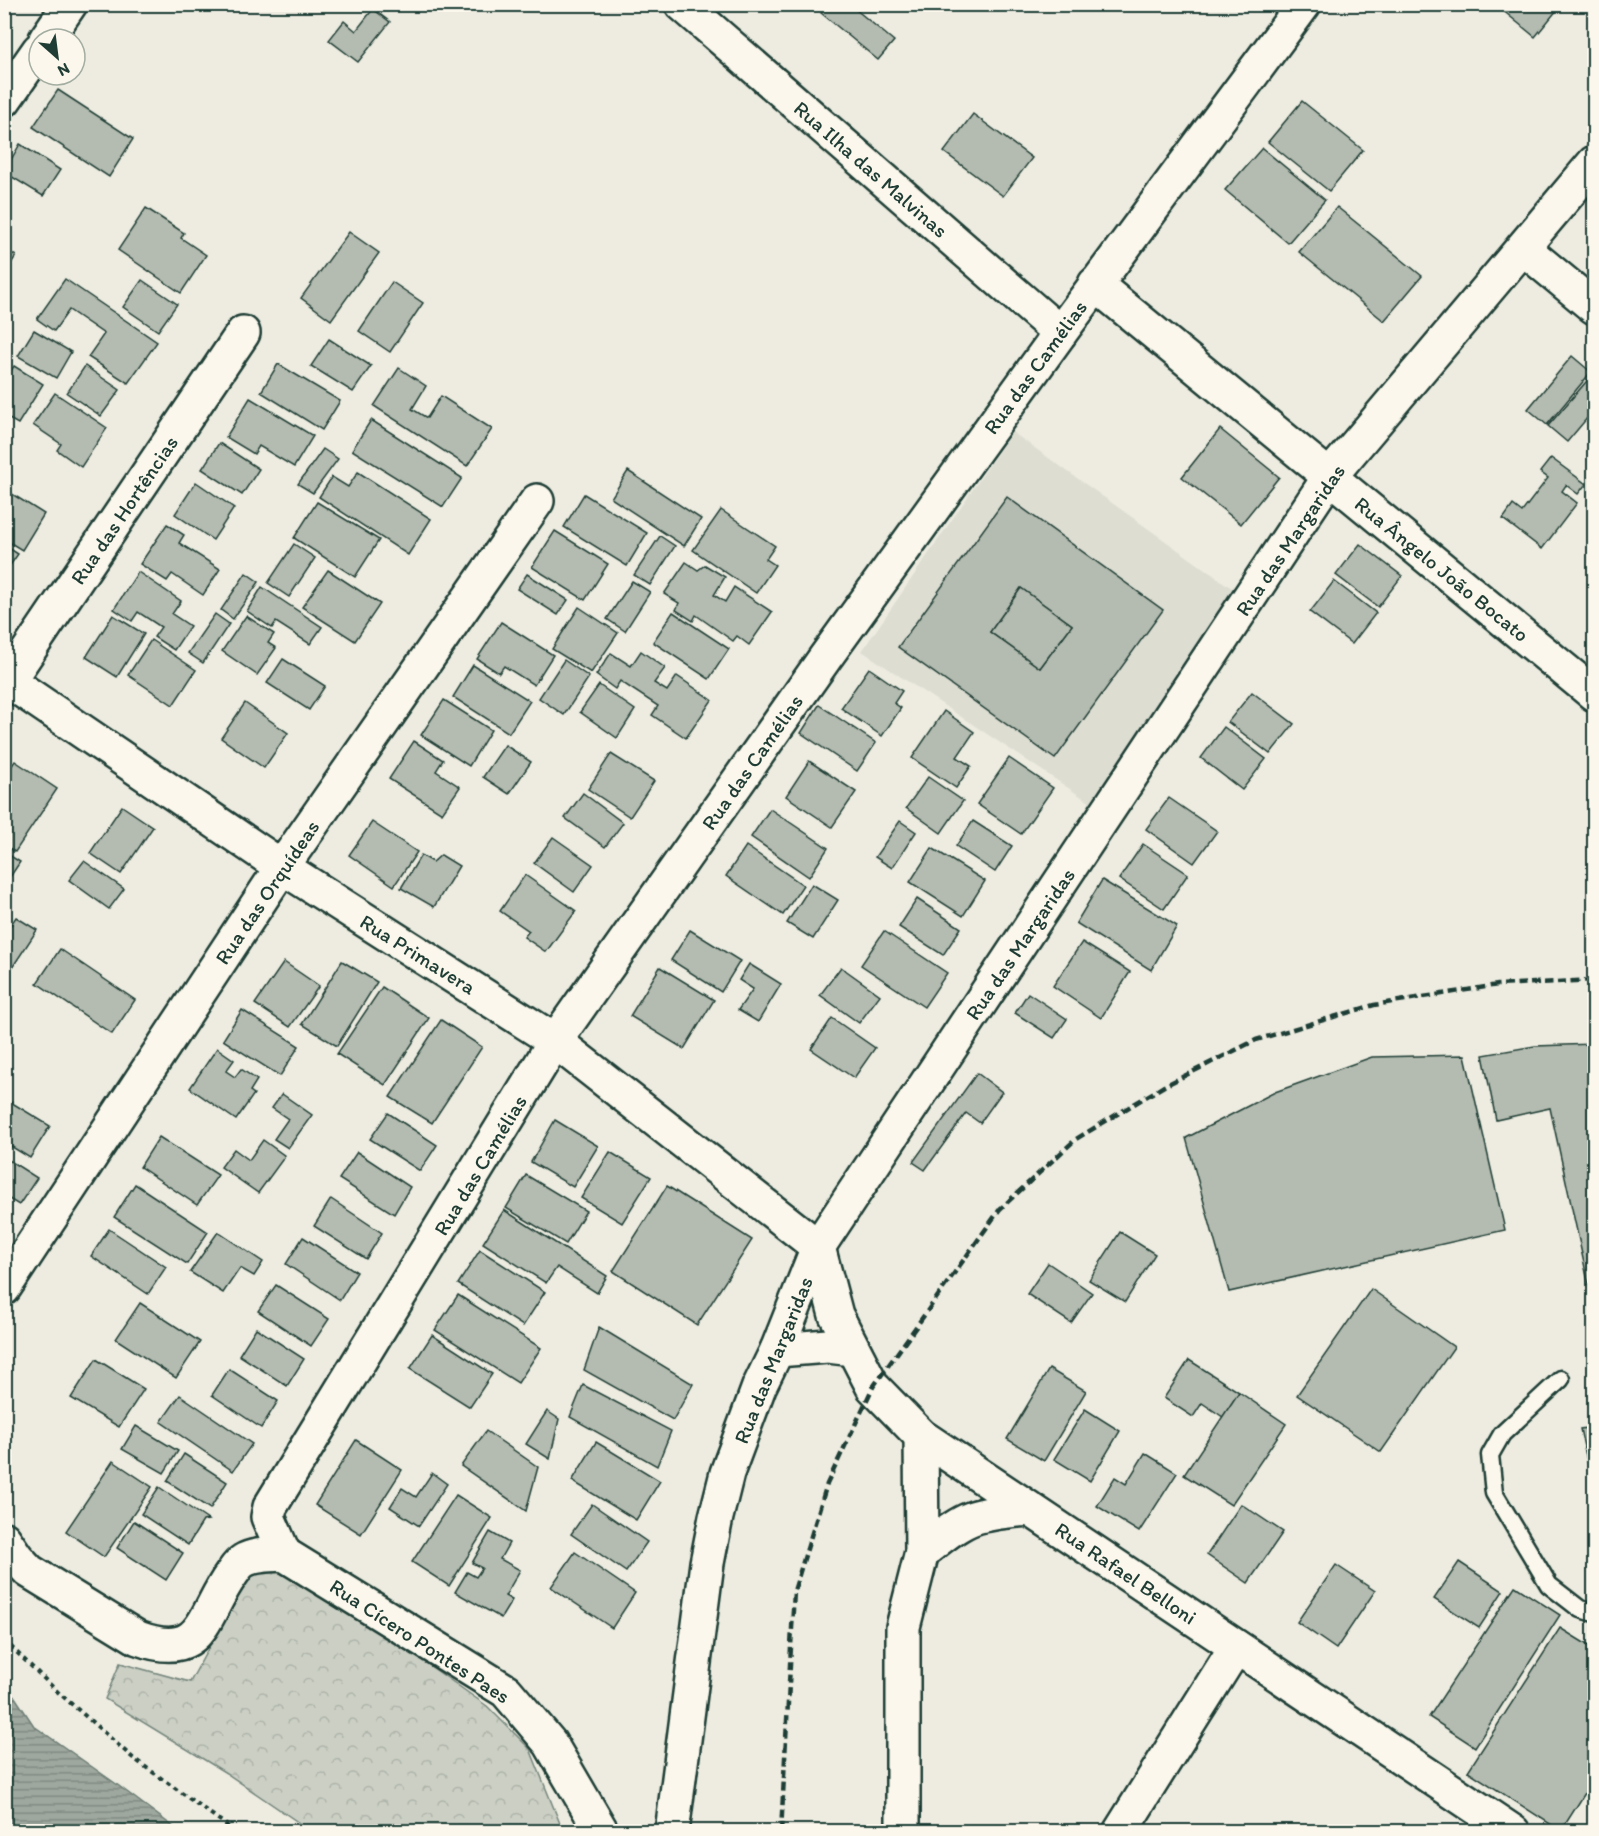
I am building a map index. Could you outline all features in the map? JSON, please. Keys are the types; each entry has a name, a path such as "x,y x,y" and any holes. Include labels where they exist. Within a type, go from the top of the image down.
{"street":[{"path":"54,27 70,4"},
{"name":"Rua Ilha das Malvinas","path":"682,4 1060,333"},
{"name":"Rua das Camélias","path":"284,1554 268,1517 270,1508 555,1041 818,668 1095,284 1304,4"},
{"path":"4,100 27,67"},
{"name":"Rua das Margaridas","path":"672,1832 707,1563 716,1517 727,1473 755,1398 777,1350 818,1247 1330,476 1594,163"},
{"path":"1523,248 1594,306"},
{"name":"Rua Ângelo João Bocato","path":"1095,284 1594,694"},
{"name":"Rua das Hortências","path":"6,682 243,333"},
{"name":"Rua das Orquídeas","path":"4,1288 282,867 537,501"},
{"name":"Rua Primavera","path":"6,682 282,867 555,1041 818,1247"},
{"name":"Rua Rafael Belloni","path":"818,1247 837,1314 873,1387 921,1436 1236,1647 1498,1827"},
{"path":"777,1350 828,1346 853,1349"},
{"path":"903,1832 903,1627 922,1552 921,1436"},
{"path":"922,1552 955,1527 972,1519 993,1513 1029,1509"},
{"path":"4,1539 17,1558 29,1570 138,1638 154,1644 169,1645 187,1640 200,1631 227,1580 241,1562 255,1557 284,1554"},
{"name":"Rua Cícero Pontes Paes","path":"284,1554 506,1691 550,1743 602,1832"},
{"path":"1120,1832 1236,1647"}],"lane":[{"path":"1561,1379 1502,1434 1490,1455 1494,1493 1549,1585 1580,1609 1594,1613"}],"path":[{"path":"4,1640 58,1692 133,1758 236,1832"}],"shaded area":[{"path":"1012,432 1240,594 1091,803 862,651"},
{"path":"5,1682 34,1726 179,1831 5,1831"}],"green space":[{"path":"276,1563 308,1580 487,1706 530,1749 563,1831 311,1831 226,1773 105,1699 120,1663 190,1682 253,1566"}],"building":[{"path":"828,4 849,4 894,41 878,60 821,13"},
{"path":"1495,4 1562,4 1535,37"},
{"path":"373,9 390,22 358,62 329,40 344,21 356,31"},
{"path":"58,90 133,139 109,177 33,127"},
{"path":"1302,101 1363,150 1329,191 1268,142"},
{"path":"973,114 1032,158 1003,196 944,152"},
{"path":"20,144 60,170 43,196 4,172"},
{"path":"1262,148 1325,200 1288,243 1225,190"},
{"path":"1337,207 1422,276 1384,321 1299,252"},
{"path":"146,208 184,233 181,238 206,255 181,293 118,250"},
{"path":"349,232 379,253 331,320 301,298"},
{"path":"4,248 16,256 4,274"},
{"path":"65,279 157,342 128,383 88,357 104,334 69,310 54,331 37,319"},
{"path":"142,280 177,304 158,331 123,307"},
{"path":"392,282 423,303 390,352 359,331"},
{"path":"34,330 71,352 56,378 18,356"},
{"path":"329,339 371,366 353,392 311,366"},
{"path":"1572,356 1591,372 1547,425 1528,409"},
{"path":"278,364 340,401 322,430 261,392"},
{"path":"14,366 43,384 18,424 4,416 4,381"},
{"path":"85,366 120,390 101,416 67,393"},
{"path":"399,368 426,386 412,409 427,418 441,396 492,429 467,466 374,406"},
{"path":"1593,374 1594,410 1567,442 1548,426"},
{"path":"55,393 107,428 81,467 57,450 61,444 33,425"},
{"path":"250,398 313,436 294,467 259,446 254,454 226,437"},
{"path":"371,420 462,478 443,507 352,450"},
{"path":"1220,429 1279,477 1241,524 1182,477"},
{"path":"219,443 259,469 242,495 202,469"},
{"path":"323,449 338,459 313,493 298,484"},
{"path":"1551,458 1586,484 1578,494 1566,485 1562,491 1577,503 1542,549 1503,519 1513,505 1522,512 1548,478 1540,472"},
{"path":"628,471 701,519 684,546 611,498"},
{"path":"358,472 431,519 408,555 319,497 332,477 348,487"},
{"path":"196,482 234,508 213,540 175,514"},
{"path":"4,489 44,514 22,550 4,539"},
{"path":"584,494 647,533 627,566 564,527"},
{"path":"1007,497 1163,610 1055,759 898,647","holes":["1021,588 1072,625 1040,668 990,632"]},
{"path":"317,502 379,540 355,577 294,538"},
{"path":"721,510 775,546 766,559 775,565 756,593 693,550"},
{"path":"167,524 184,535 179,543 220,569 203,595 172,574 167,581 140,564"},
{"path":"555,531 608,564 585,600 532,567"},
{"path":"660,536 675,546 650,585 634,575"},
{"path":"294,544 315,558 289,597 268,583"},
{"path":"1360,544 1402,576 1378,607 1336,575"},
{"path":"4,545 18,554 4,574"},
{"path":"686,562 698,570 705,565 725,577 714,595 725,602 734,587 772,612 749,645 737,636 733,641 696,615 693,621 676,610 679,603 664,594"},
{"path":"328,570 380,604 355,641 302,607"},
{"path":"138,572 181,601 172,614 190,626 174,650 154,637 161,627 138,612 132,621 114,609"},
{"path":"246,573 259,582 233,619 221,610"},
{"path":"527,574 568,600 558,615 517,589"},
{"path":"632,581 650,592 625,631 607,619"},
{"path":"1334,581 1376,613 1352,644 1310,612"},
{"path":"262,587 322,627 310,644 276,622 272,628 247,611"},
{"path":"1021,588 1072,625 1040,668 990,632"},
{"path":"579,607 618,633 591,673 552,649"},
{"path":"673,612 729,649 709,679 653,642"},
{"path":"215,614 229,624 203,663 188,653"},
{"path":"113,615 144,634 117,677 86,657"},
{"path":"246,616 274,634 268,643 276,648 257,675 222,651"},
{"path":"501,622 553,655 534,685 504,666 499,673 477,659"},
{"path":"151,640 196,670 173,705 128,675"},
{"path":"641,651 665,668 654,683 667,691 677,676 712,700 686,738 652,715 658,706 620,681 615,689 596,675 611,653 631,666"},
{"path":"283,659 325,686 309,710 267,683"},
{"path":"564,660 589,677 564,715 539,698"},
{"path":"473,665 530,701 509,733 453,697"},
{"path":"869,668 902,691 894,703 901,708 882,736 841,708"},
{"path":"599,685 635,710 617,738 580,712"},
{"path":"1252,692 1294,724 1270,754 1228,722"},
{"path":"444,700 491,730 469,766 421,735"},
{"path":"245,703 288,733 264,768 221,738"},
{"path":"819,705 876,743 857,771 801,733"},
{"path":"944,711 974,732 957,757 971,766 956,788 912,758"},
{"path":"1224,727 1266,759 1242,790 1201,758"},
{"path":"414,741 443,760 436,771 460,787 442,813 389,779"},
{"path":"505,745 531,762 509,794 483,777"},
{"path":"611,754 654,781 630,817 588,789"},
{"path":"1009,758 1053,788 1021,834 977,804"},
{"path":"15,761 57,789 15,852 4,844 4,777"},
{"path":"809,761 856,792 832,827 786,796"},
{"path":"928,777 963,801 941,833 906,808"},
{"path":"583,793 623,823 605,847 565,818"},
{"path":"1169,798 1217,831 1194,863 1146,829"},
{"path":"122,806 153,827 121,874 90,853"},
{"path":"770,809 828,848 809,877 751,837"},
{"path":"900,821 916,832 892,868 875,857"},
{"path":"973,821 1012,846 995,872 956,846"},
{"path":"372,822 417,852 394,886 349,855"},
{"path":"553,837 593,865 574,892 534,863"},
{"path":"1143,844 1188,874 1164,909 1119,879"},
{"path":"746,846 803,885 783,915 726,876"},
{"path":"932,848 985,881 963,916 910,882"},
{"path":"4,852 20,862 4,886"},
{"path":"421,855 433,862 441,855 459,866 434,907 401,888"},
{"path":"84,861 124,889 109,909 69,880"},
{"path":"525,875 576,911 546,952 524,937 529,931 500,911"},
{"path":"1102,880 1177,926 1151,970 1076,923"},
{"path":"812,884 838,900 813,939 787,923"},
{"path":"917,899 961,928 943,955 899,927"},
{"path":"16,917 37,930 12,968 4,963 4,935"},
{"path":"690,930 740,961 721,992 671,960"},
{"path":"884,931 947,973 924,1007 861,965"},
{"path":"1082,942 1130,972 1101,1018 1053,986"},
{"path":"60,949 135,1000 112,1034 37,983"},
{"path":"342,961 377,982 337,1046 302,1024"},
{"path":"284,962 319,986 290,1027 255,1004"},
{"path":"749,964 781,984 758,1022 738,1010 753,989 739,980"},
{"path":"660,967 714,1000 684,1049 630,1016"},
{"path":"841,967 880,995 859,1023 820,995"},
{"path":"382,987 429,1018 385,1085 337,1054"},
{"path":"1028,993 1067,1019 1054,1038 1015,1013"},
{"path":"242,1010 299,1046 280,1076 223,1040"},
{"path":"832,1018 875,1048 854,1078 811,1049"},
{"path":"441,1020 482,1047 432,1123 390,1097"},
{"path":"1594,1044 1594,1309 1550,1108 1496,1120 1483,1055 1535,1046"},
{"path":"217,1048 234,1060 226,1071 235,1077 241,1069 257,1080 250,1091 254,1094 236,1120 190,1088"},
{"path":"1465,1055 1505,1230 1229,1292 1186,1138 1275,1092 1372,1057"},
{"path":"977,1073 1002,1092 980,1123 966,1113 925,1170 913,1162"},
{"path":"282,1094 312,1115 288,1148 274,1139 288,1119 272,1108"},
{"path":"4,1098 50,1126 30,1158 4,1142"},
{"path":"388,1113 437,1145 420,1171 370,1139"},
{"path":"555,1120 598,1146 573,1187 531,1162"},
{"path":"159,1137 218,1175 197,1205 140,1167"},
{"path":"263,1140 285,1156 258,1193 221,1167 234,1149 249,1160"},
{"path":"357,1152 410,1187 394,1214 339,1179"},
{"path":"610,1152 651,1177 622,1223 581,1198"},
{"path":"4,1157 37,1178 19,1205 4,1196"},
{"path":"526,1175 586,1211 566,1244 506,1208"},
{"path":"135,1184 208,1232 187,1264 114,1217"},
{"path":"667,1186 752,1240 697,1325 613,1271"},
{"path":"331,1199 382,1233 366,1259 314,1226"},
{"path":"504,1210 607,1276 597,1293 557,1267 546,1283 483,1243"},
{"path":"109,1229 166,1267 148,1294 91,1256"},
{"path":"218,1232 263,1262 254,1276 240,1268 223,1293 190,1272"},
{"path":"1120,1232 1155,1254 1125,1302 1089,1280"},
{"path":"303,1237 357,1272 340,1300 286,1264"},
{"path":"480,1250 545,1292 523,1326 458,1284"},
{"path":"1048,1263 1092,1293 1071,1323 1027,1294"},
{"path":"276,1285 329,1319 311,1346 258,1311"},
{"path":"1371,1289 1454,1347 1381,1452 1297,1395"},
{"path":"458,1295 541,1348 518,1383 435,1330"},
{"path":"140,1303 200,1342 176,1378 116,1339"},
{"path":"599,1327 693,1384 673,1420 584,1370"},
{"path":"256,1328 304,1359 287,1386 239,1355"},
{"path":"432,1335 492,1374 470,1407 410,1369"},
{"path":"96,1359 144,1389 119,1427 71,1398"},
{"path":"1189,1360 1239,1392 1223,1417 1202,1403 1193,1417 1164,1398"},
{"path":"229,1369 278,1401 261,1428 212,1395"},
{"path":"1049,1369 1086,1391 1044,1461 1007,1439"},
{"path":"583,1385 671,1431 657,1466 570,1417"},
{"path":"1239,1392 1286,1424 1231,1505 1184,1475"},
{"path":"180,1395 252,1444 233,1471 161,1422"},
{"path":"1085,1409 1120,1431 1090,1481 1054,1459"},
{"path":"547,1411 559,1419 550,1459 526,1444"},
{"path":"136,1426 178,1451 164,1473 122,1449"},
{"path":"1594,1427 1594,1492 1580,1429"},
{"path":"486,1431 538,1467 526,1511 461,1466"},
{"path":"356,1440 402,1470 361,1534 315,1505"},
{"path":"596,1442 660,1481 636,1520 572,1481"},
{"path":"1145,1453 1177,1473 1139,1532 1097,1506 1115,1477 1126,1484"},
{"path":"184,1454 227,1482 210,1509 167,1481"},
{"path":"113,1461 152,1487 104,1557 66,1531"},
{"path":"432,1473 447,1484 419,1526 390,1507 402,1488 416,1497"},
{"path":"159,1487 208,1520 203,1521 188,1545 141,1514"},
{"path":"456,1495 492,1518 449,1586 412,1562"},
{"path":"592,1504 647,1542 626,1572 571,1534"},
{"path":"1241,1504 1283,1532 1248,1583 1207,1555"},
{"path":"134,1521 183,1553 166,1580 117,1548"},
{"path":"490,1532 509,1543 500,1559 520,1570 505,1596 512,1600 501,1618 455,1592 467,1572 476,1577 482,1568 472,1563"},
{"path":"575,1552 635,1593 612,1628 551,1587"},
{"path":"1459,1562 1503,1591 1479,1628 1434,1599"},
{"path":"1336,1565 1375,1591 1336,1649 1297,1622"},
{"path":"1515,1586 1560,1615 1475,1747 1429,1717"},
{"path":"1560,1628 1594,1649 1594,1779 1561,1831 1468,1771"}],"railway":[{"path":"781,1832 794,1591 827,1484 873,1387 1000,1209 1076,1139 1164,1086 1256,1040 1374,1005 1498,985 1594,980"}]}
